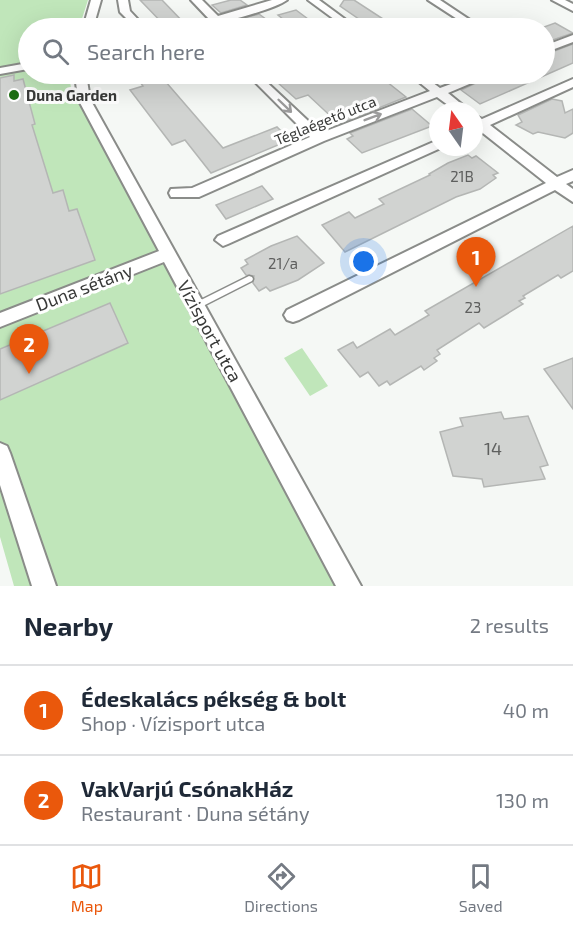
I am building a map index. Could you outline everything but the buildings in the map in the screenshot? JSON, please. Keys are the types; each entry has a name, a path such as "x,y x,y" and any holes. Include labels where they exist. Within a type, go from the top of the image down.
{"street":[{"path":"91,18 96,0"},
{"path":"123,0 125,12 131,18"},
{"path":"196,0 214,18"},
{"path":"224,18 257,3 282,0"},
{"path":"313,0 338,18"},
{"path":"433,0 461,18"},
{"path":"557,0 573,8"},
{"path":"555,45 573,38"},
{"path":"0,71 18,68"},
{"path":"483,120 573,83"},
{"name":"Vízisport utca","path":"82,84 84,99 350,586"},
{"path":"262,84 319,138"},
{"path":"428,84 452,102"},
{"name":"Téglaégető utca","path":"176,193 194,193 319,138 462,84"},
{"path":"483,128 573,197"},
{"path":"223,240 429,148"},
{"path":"293,315 573,175"},
{"name":"Duna sétány","path":"0,320 168,254"},
{"path":"0,453 44,586"}],"lane":[{"path":"196,306 249,279"}],"green space":[{"path":"0,0 88,0 82,18 18,18 18,84 70,84 135,209 346,586 14,586 0,537"},
{"path":"302,348 328,386 310,396 284,358"}],"place":[{"name":"Duna Garden","path":"14,95"},
{"name":"Édeskalács pékség & bolt","path":"476,287"},
{"name":"VakVarjú CsónakHáz","path":"29,374"}]}
